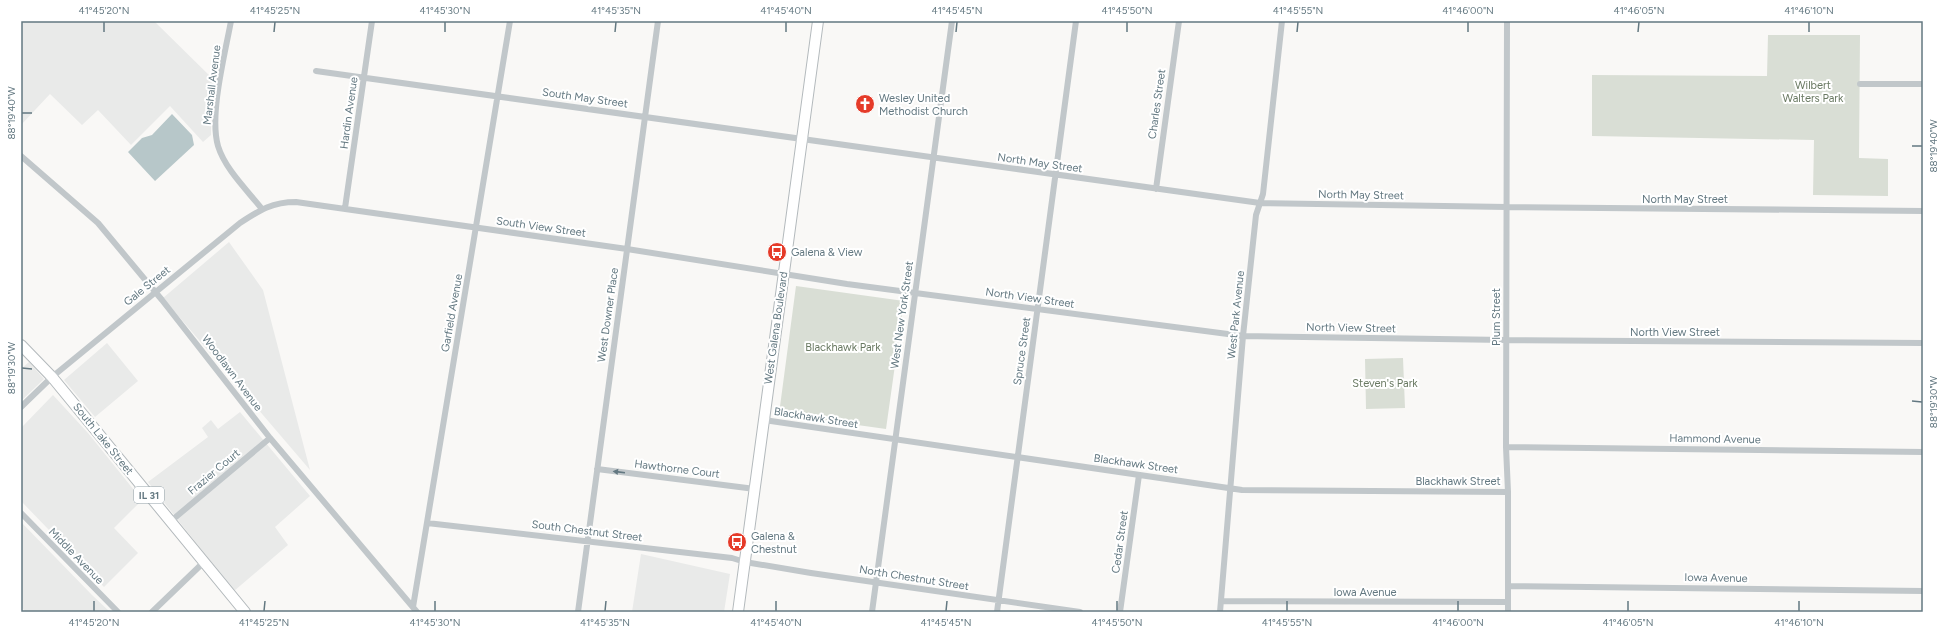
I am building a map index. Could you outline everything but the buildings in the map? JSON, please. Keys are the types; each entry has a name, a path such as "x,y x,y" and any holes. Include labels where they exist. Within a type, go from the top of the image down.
{"main road":[{"name":"West Galena Boulevard","path":"738,612 818,21"},
{"name":"IL 31","path":"21,345 52,377"},
{"name":"South Lake Street","path":"52,377 245,612"}],"street":[{"name":"Marshall Avenue","path":"230,21 216,112 218,146 226,164 262,209"},
{"name":"Hardin Avenue","path":"345,208 372,21"},
{"name":"Garfield Avenue","path":"415,610 427,523 477,228 510,21"},
{"name":"West Downer Place","path":"578,612 658,21"},
{"name":"West New York Street","path":"872,612 952,21"},
{"name":"Spruce Street","path":"997,612 1076,21"},
{"name":"Charles Street","path":"1156,189 1179,21"},
{"name":"West Park Avenue","path":"1220,612 1243,336 1256,215 1263,194 1282,21"},
{"name":"Plum Street","path":"1507,21 1506,447 1508,492 1508,612"},
{"name":"South May Street","path":"316,71 645,116 803,140"},
{"path":"1860,84 1923,84"},
{"name":"North May Street","path":"803,140 1260,203 1506,207 1923,210"},
{"name":"Woodlawn Avenue","path":"21,156 98,223 155,291 270,438 415,610"},
{"name":"Gale Street","path":"21,407 52,377 155,291 240,223 262,209 279,202 296,202"},
{"name":"South View Street","path":"296,202 627,249 783,274"},
{"name":"North View Street","path":"783,274 1243,336 1506,340 1923,343"},
{"name":"Blackhawk Street","path":"764,420 1242,490 1508,492"},
{"name":"Frazier Court","path":"171,521 270,438"},
{"name":"Hammond Avenue","path":"1506,447 1923,452"},
{"name":"Hawthorne Court","path":"597,469 755,489"},
{"name":"Cedar Street","path":"1120,612 1140,475"},
{"name":"Middle Avenue","path":"21,513 118,612"},
{"name":"South Chestnut Street","path":"427,523 732,558 745,562"},
{"path":"152,612 204,562"},
{"name":"North Chestnut Street","path":"745,562 1080,612"},
{"name":"Iowa Avenue","path":"1508,586 1923,591"},
{"name":"Iowa Avenue","path":"1221,601 1508,602"}],"shaded area":[{"path":"21,21 154,21 214,80 211,109 211,135 203,142 170,106 131,145 98,110 82,125 50,94 21,125"},
{"path":"172,114 192,135 194,145 155,181 128,152 142,138 152,135"},
{"path":"229,242 263,290 310,470 163,298"},
{"path":"107,343 138,381 95,417 64,380"},
{"path":"29,362 44,379 21,401 21,369"},
{"path":"53,395 88,433 142,500 114,528 138,553 104,587 21,501 21,428"},
{"path":"240,412 310,496 275,527 288,545 234,591 148,482 208,437 202,428 211,420 218,429"},
{"path":"21,522 110,612 26,612 21,607"},
{"path":"641,554 730,574 724,612 632,612"}],"green space":[{"name":"Wilbert Walters Park","path":"1768,35 1860,35 1859,158 1888,159 1888,196 1813,195 1814,140 1592,136 1592,75 1767,76"},
{"name":"Blackhawk Park","path":"796,286 904,301 886,429 779,414"},
{"name":"Steven's Park","path":"1403,358 1405,408 1366,409 1365,359"}],"place":[{"name":"Wesley United Methodist Church","path":"865,104"},
{"name":"Galena & View","path":"777,252"},
{"name":"Galena & Chestnut","path":"737,542"}]}
